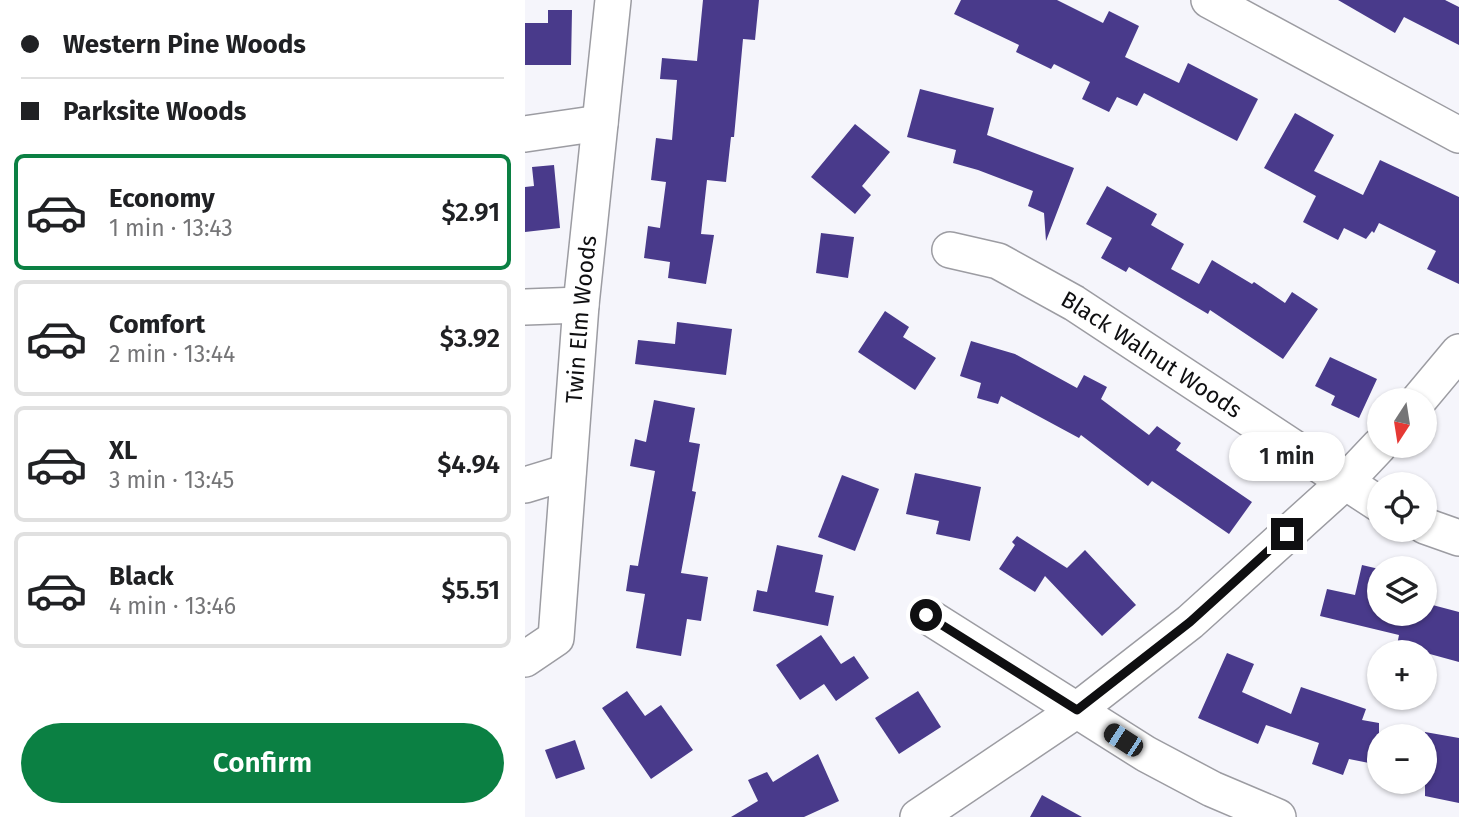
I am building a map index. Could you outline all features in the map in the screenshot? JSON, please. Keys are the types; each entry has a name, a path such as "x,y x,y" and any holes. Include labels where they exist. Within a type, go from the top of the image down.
{"street":[{"name":"Twin Elm Woods","path":"525,659 556,638 580,305 613,0"},
{"path":"1209,0 1459,135"},
{"path":"525,134 600,123"},
{"name":"Black Walnut Woods","path":"950,250 997,261 1074,303 1367,496"},
{"path":"525,307 580,305"},
{"path":"1429,388 1459,352"},
{"path":"918,817 1077,710 1190,622 1345,482 1368,458"},
{"path":"525,485 568,472"},
{"path":"1437,531 1459,538"},
{"path":"926,615 1146,754 1213,789 1278,817"}],"building":[{"path":"703,0 759,0 755,40 743,39 734,137 731,137 726,182 707,180 701,234 714,235 706,284 668,278 670,262 644,258 648,226 660,228 666,182 651,180 656,138 672,140 677,80 660,79 662,58 697,61"},
{"path":"961,0 1057,0 1103,23 1109,11 1139,26 1125,57 1179,83 1188,63 1258,99 1237,141 1144,93 1137,106 1117,97 1109,112 1082,99 1090,82 1054,64 1051,69 1016,52 1019,45 954,14"},
{"path":"1338,0 1445,0 1459,7 1459,45 1404,17 1395,33"},
{"path":"548,10 572,10 571,65 525,65 525,23 548,23"},
{"path":"920,89 994,108 987,135 1074,168 1046,241 1044,213 1028,206 1033,191 953,163 956,150 907,137"},
{"path":"1295,113 1334,135 1314,171 1363,195 1380,160 1459,197 1459,284 1427,269 1436,251 1379,223 1374,233 1372,231 1366,239 1344,228 1338,240 1303,222 1316,196 1264,168"},
{"path":"855,124 890,152 862,186 871,195 855,214 811,177"},
{"path":"554,165 560,228 525,232 525,187 534,186 532,167"},
{"path":"1107,186 1157,214 1151,225 1184,244 1171,269 1199,284 1212,260 1252,284 1254,282 1285,303 1292,292 1318,309 1283,359 1210,310 1208,314 1129,267 1126,272 1101,258 1112,238 1086,224"},
{"path":"821,233 854,237 848,278 816,273"},
{"path":"885,311 909,327 903,337 936,358 915,390 858,352"},
{"path":"677,322 732,329 726,375 635,364 638,340 675,344"},
{"path":"971,341 1015,354 1077,388 1084,375 1107,387 1101,399 1149,435 1157,426 1181,443 1176,450 1252,502 1229,534 1152,481 1148,486 1081,435 1079,438 1001,396 998,404 977,398 981,383 960,376"},
{"path":"1330,357 1377,379 1373,388 1367,388 1367,401 1359,418 1331,405 1335,396 1315,386"},
{"path":"654,400 695,408 689,442 700,444 692,491 696,492 681,573 708,577 701,621 687,619 681,656 636,648 645,594 626,591 630,565 638,566 655,471 630,466 635,439 646,442"},
{"path":"915,473 981,487 970,541 936,534 939,521 906,514"},
{"path":"842,475 879,489 855,551 818,537"},
{"path":"1017,536 1067,568 1085,550 1136,605 1102,636 1045,576 1035,592 999,569 1015,545 1012,542"},
{"path":"777,545 823,555 815,592 834,596 828,626 753,611 757,590 767,592"},
{"path":"1362,565 1367,566 1367,626 1437,626 1437,606 1459,612 1459,662 1437,656 1437,640 1398,640 1399,635 1320,616 1327,589 1355,595"},
{"path":"821,635 841,664 854,656 869,678 836,701 824,684 800,700 776,665"},
{"path":"1227,653 1254,664 1242,692 1291,714 1301,687 1366,709 1362,720 1379,724 1367,724 1367,763 1349,759 1343,775 1312,764 1319,743 1266,725 1258,744 1198,718"},
{"path":"627,691 645,716 661,705 693,750 651,779 602,708"},
{"path":"918,691 941,727 899,754 875,718"},
{"path":"1437,734 1459,738 1459,803 1425,796 1437,794"},
{"path":"575,740 585,769 556,779 545,750"},
{"path":"818,754 839,801 804,817 731,817 758,801 748,780 767,772 773,782"},
{"path":"1042,795 1082,817 1030,817"}],"route":[{"path":"926,615 1077,710 1190,622 1287,534"}]}
